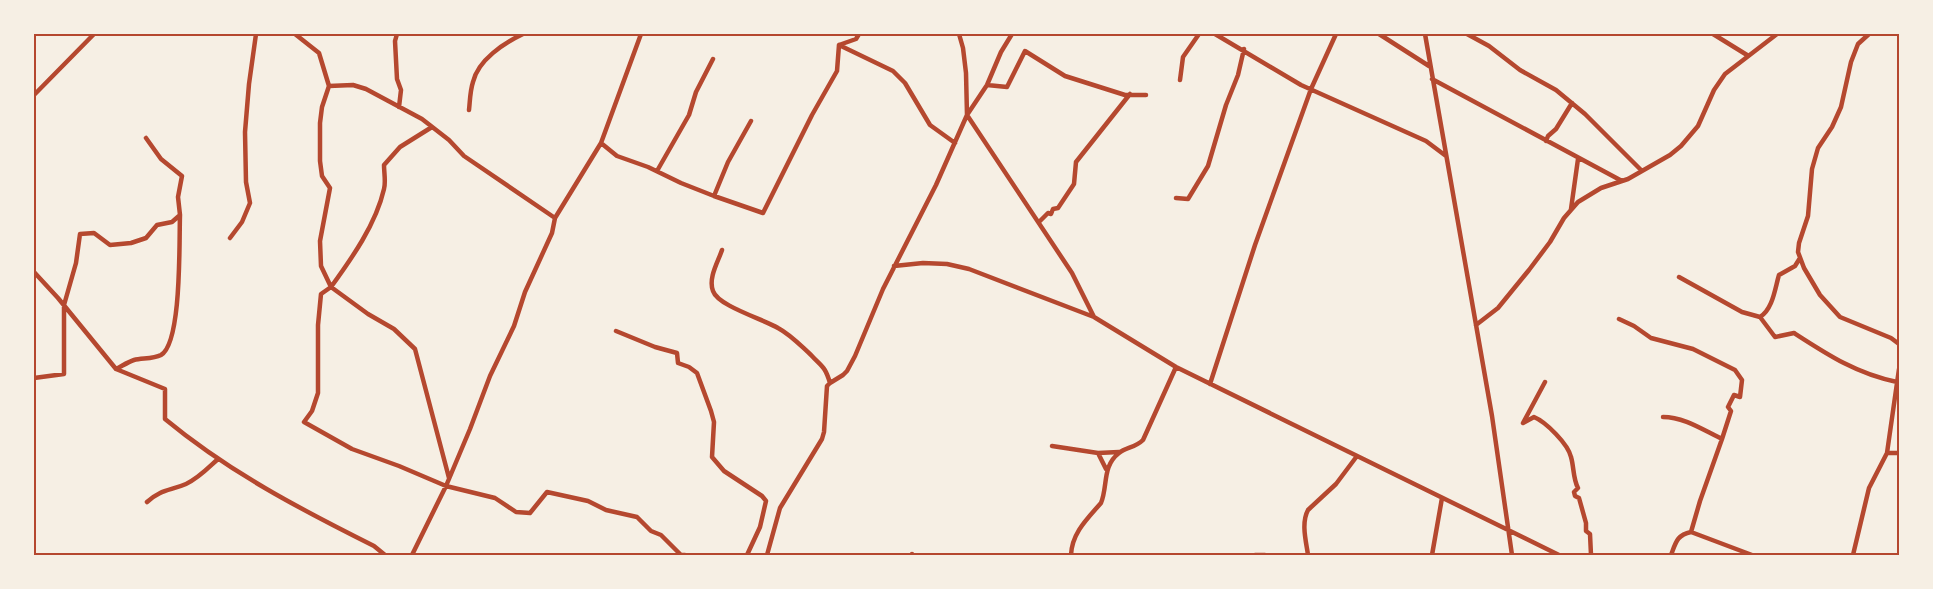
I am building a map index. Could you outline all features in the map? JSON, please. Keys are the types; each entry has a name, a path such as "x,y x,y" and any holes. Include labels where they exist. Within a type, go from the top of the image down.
{"street":[{"path":"34,95 94,34"},
{"path":"230,238 242,222 250,203 246,182 245,132 256,34"},
{"path":"295,34 319,53 329,86 322,107 320,123 322,176 330,188 320,242 321,266 330,287 368,314 394,329 415,349 449,478"},
{"path":"397,34 395,41 398,79 401,90 399,107"},
{"path":"469,110 473,81 484,62 506,42 523,34"},
{"path":"412,555 446,486 490,376 514,326 525,292 552,233 555,218 601,143 641,34"},
{"path":"839,45 856,39 859,34"},
{"path":"959,34 966,73 967,115 1072,273 1094,317"},
{"path":"830,382 843,376 847,371 894,266 936,185 967,115 987,85 1001,52 1012,34"},
{"path":"1180,80 1183,57 1199,34"},
{"path":"1215,34 1311,89 1426,141 1446,156"},
{"path":"1210,384 1255,245 1311,89 1336,34"},
{"path":"1379,34 1430,66"},
{"path":"1425,34 1492,416 1512,555"},
{"path":"1467,34 1489,46 1520,70 1556,90 1627,154 1641,170"},
{"path":"1713,34 1747,55"},
{"path":"1476,326 1498,308 1529,270 1550,242 1570,210 1578,202 1591,193 1622,181 1670,155 1685,142 1698,126 1714,90 1724,74 1777,34"},
{"path":"1869,34 1858,44 1850,62 1841,106 1832,127 1818,148 1812,169 1808,216 1799,242 1798,252 1804,268 1820,295 1840,317 1890,338 1899,344"},
{"path":"601,143 618,156 680,183 763,213 808,123 838,71 839,45"},
{"path":"839,45 893,71 905,83 930,125 954,143"},
{"path":"1176,198 1188,199 1208,166 1226,105 1238,75 1244,49"},
{"path":"987,85 1007,87 1025,51 1066,76 1125,94 1146,95"},
{"path":"657,172 689,115 696,92 713,58"},
{"path":"1432,78 1578,159 1622,181"},
{"path":"329,86 353,85 366,89 422,119 464,156 555,218"},
{"path":"1039,222 1048,213 1050,214 1053,209 1058,208 1074,184 1076,162 1130,94"},
{"path":"1546,141 1572,103"},
{"path":"714,196 728,162 751,121"},
{"path":"432,127 400,147 384,165 385,187 375,214 346,266 330,287 321,294 318,325 318,393 312,411 304,422 352,449 446,486 495,498 516,512 530,512 547,492 588,501 606,510 637,517 661,535 681,555 685,555"},
{"path":"116,369 134,360 160,356 168,349 177,310 180,215 178,197 182,176 161,159 146,138"},
{"path":"1570,210 1578,159"},
{"path":"34,378 64,374 64,305 76,264 80,234 94,233 110,245 131,244 146,238 157,225 172,222 180,215"},
{"path":"722,250 711,280 712,290 717,298 724,304 744,311 778,328 797,341 826,369 830,382 826,392 825,427 822,439 780,508 767,555"},
{"path":"1760,317 1766,313 1773,297 1779,274 1795,266 1800,258"},
{"path":"894,266 923,263 947,264 969,269 1094,317 1176,367 1560,555"},
{"path":"34,272 64,305 116,369 165,389 165,419 243,476 296,507 374,546 385,555"},
{"path":"1679,276 1742,312 1760,317 1775,337 1794,333 1833,359 1874,378 1897,382"},
{"path":"1619,319 1634,326 1651,338 1693,349 1735,370 1742,380 1740,397 1734,395 1730,400 1728,406 1732,411 1691,532"},
{"path":"616,330 655,347 677,353 678,363 689,367 697,373 714,422 712,457 724,471 762,496 766,501 760,527 747,555"},
{"path":"1052,446 1098,453 1119,452 1138,445 1143,440 1176,367"},
{"path":"1853,555 1869,488 1887,453 1899,369"},
{"path":"1544,382 1523,423 1534,416 1544,421 1566,445 1571,454 1575,482 1578,488 1574,492 1575,496 1579,498 1586,523 1586,531 1590,534 1592,555"},
{"path":"1663,417 1674,417 1722,439"},
{"path":"1071,555 1072,541 1076,532 1101,503 1106,469 1119,452"},
{"path":"1098,453 1106,469"},
{"path":"1887,453 1899,453"},
{"path":"1308,555 1304,526 1305,515 1336,484 1357,456"},
{"path":"147,502 156,494 186,484 203,474 218,459"},
{"path":"1432,555 1442,498"},
{"path":"1671,555 1682,534 1691,532 1752,555"},
{"path":"1255,555 1265,555"}]}
